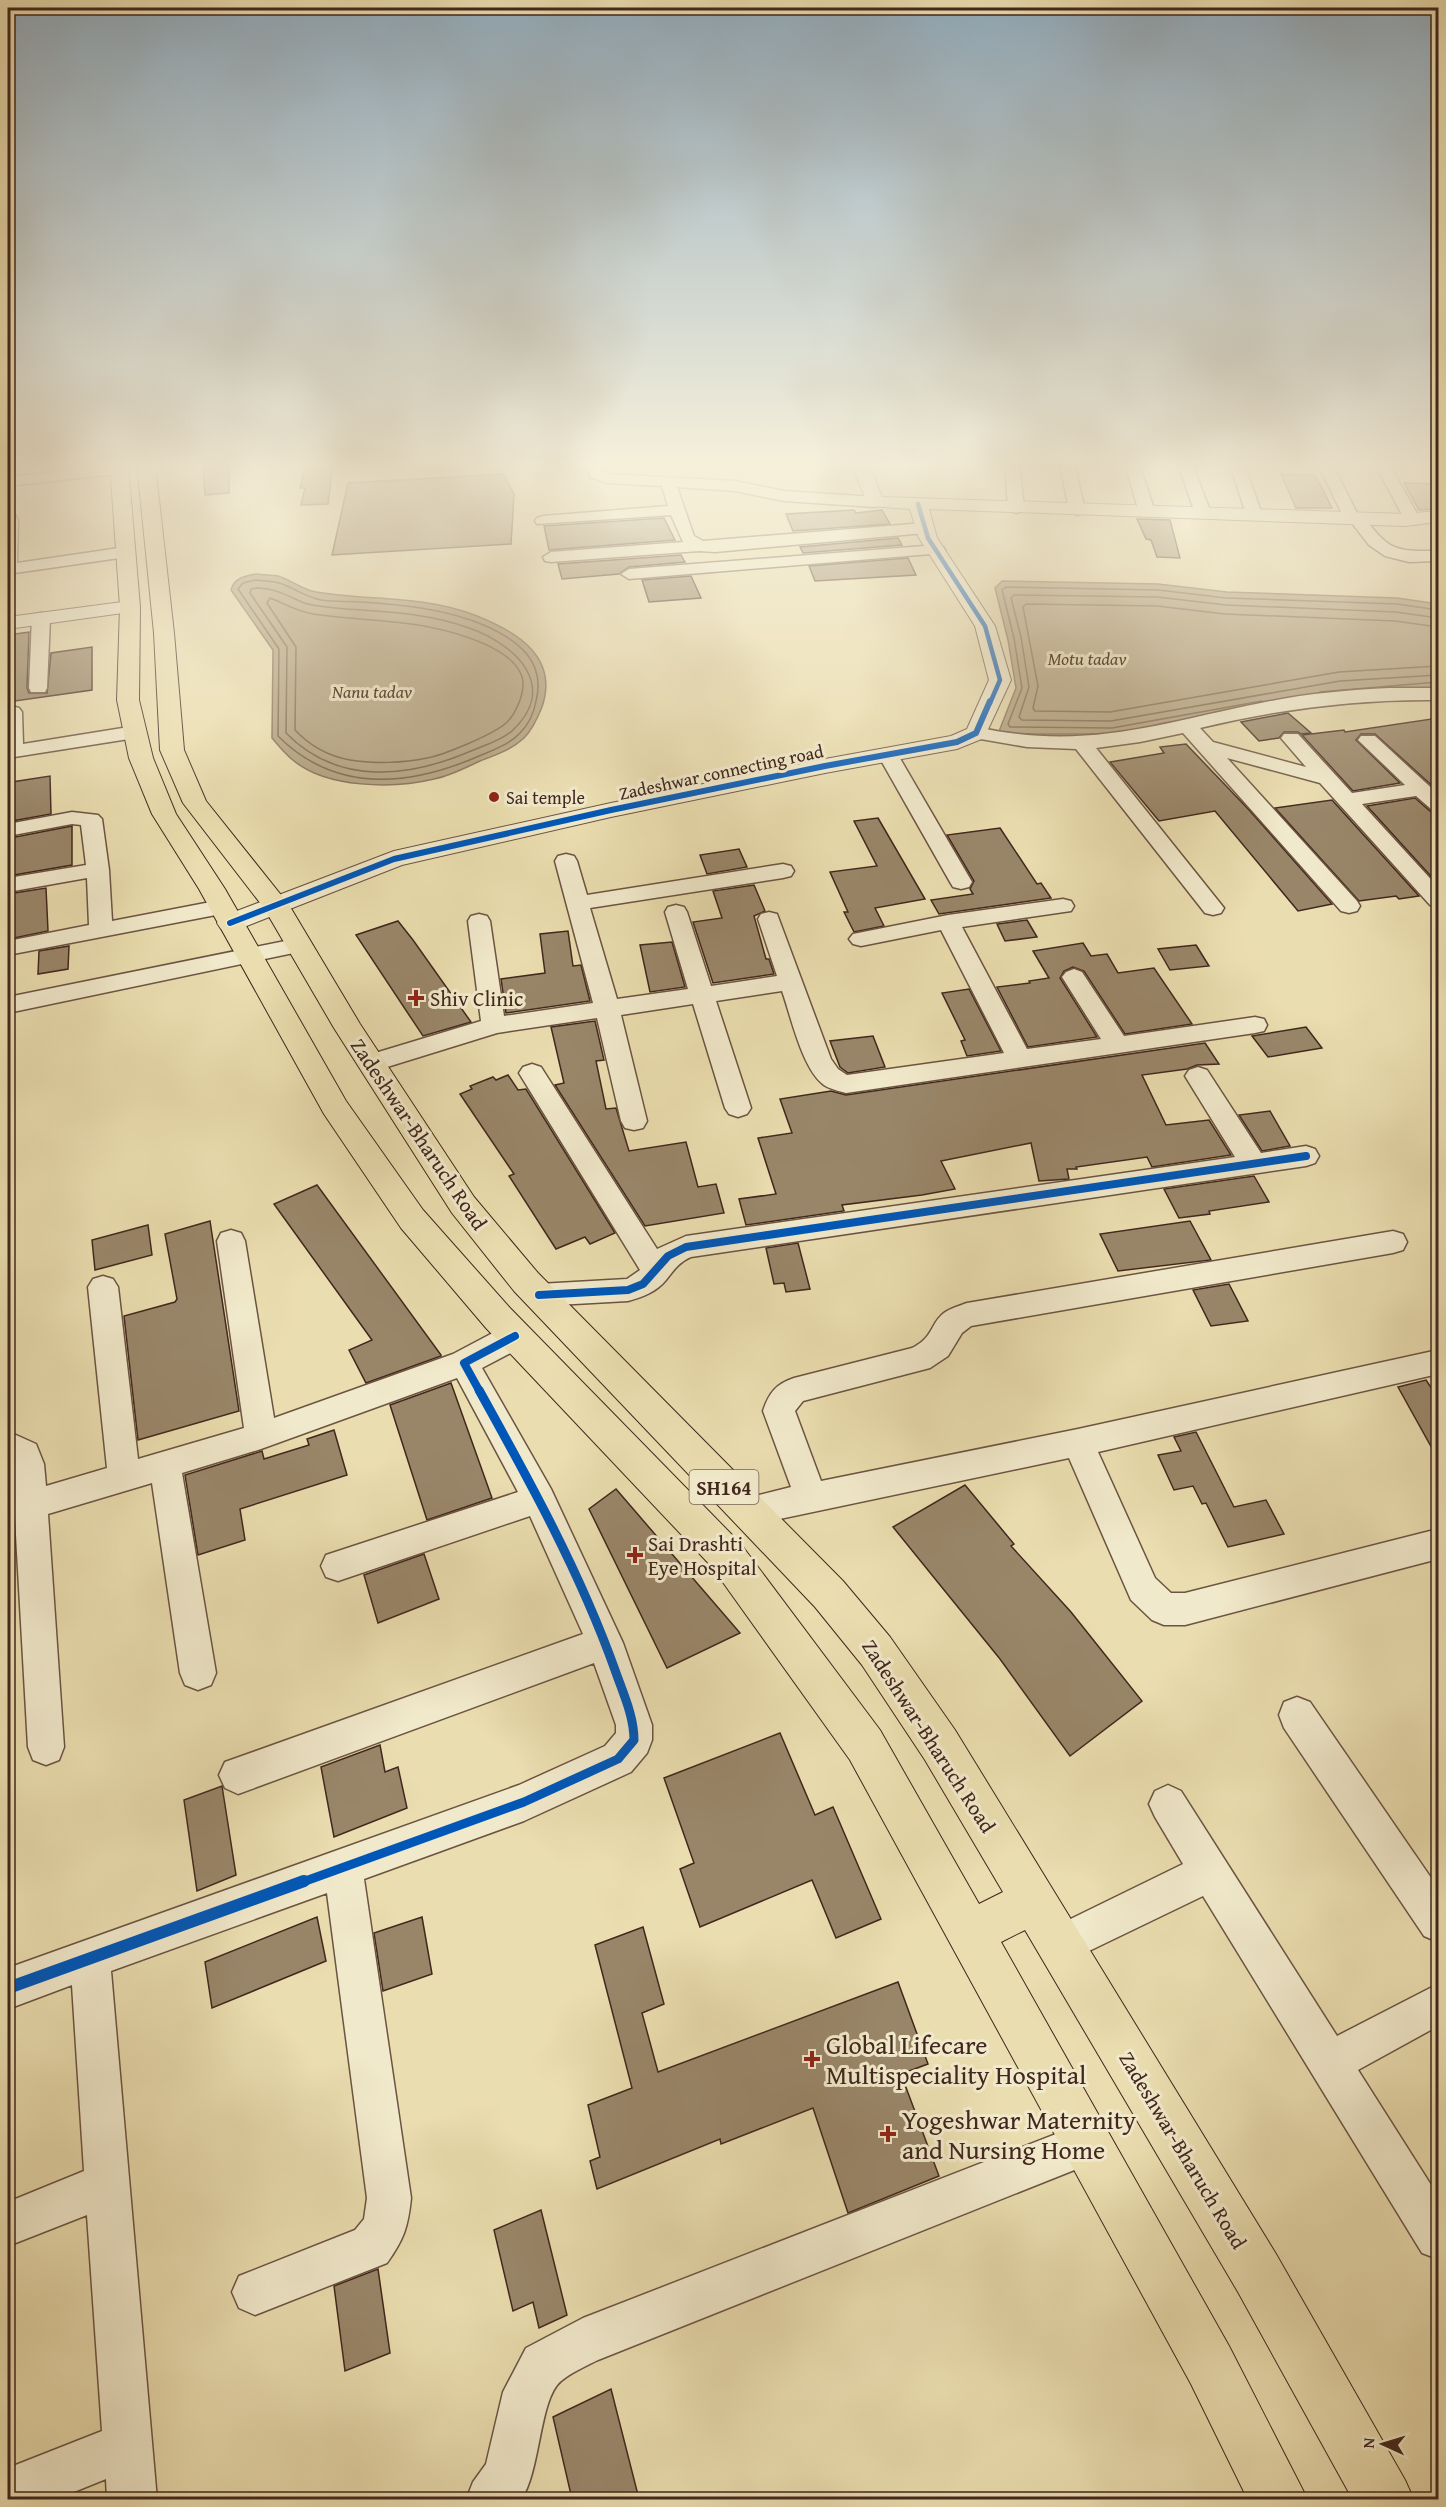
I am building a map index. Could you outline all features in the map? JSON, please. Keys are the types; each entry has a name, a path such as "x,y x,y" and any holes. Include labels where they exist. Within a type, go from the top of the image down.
{"main road":[{"name":"SH164","path":"128,581 130,607 128,700 141,758 164,814 226,915 334,1107 412,1219 515,1336 726,1556 866,1745 1210,2365 1279,2499"},
{"name":"Zadeshwar-Bharuch Road","path":"153,581 164,633 172,750 195,803 276,905 371,1063 463,1205 539,1295 829,1594 876,1652 940,1745 1034,1901 1257,2273 1385,2499"},
{"path":"970,1933 1034,1901"}],"street":[{"path":"957,581 985,626 1000,680 976,733 1038,743 1082,743 1154,734 1242,713 1297,704 1395,692 1438,694"},
{"path":"8,623 130,607"},
{"path":"38,688 41,618"},
{"path":"12,711 11,752 135,732"},
{"path":"1188,726 1349,906"},
{"name":"Zadeshwar connecting road","path":"226,915 276,905 394,859 622,808 957,742 976,733"},
{"path":"1291,738 1438,900"},
{"path":"1368,740 1438,805"},
{"path":"1082,743 1213,908"},
{"path":"1207,747 1331,780"},
{"path":"888,755 962,882"},
{"path":"1349,800 1421,789"},
{"path":"8,830 72,818 90,819 98,870 101,930"},
{"path":"566,861 607,1008 634,1121"},
{"path":"8,885 98,870"},
{"path":"577,903 783,871"},
{"path":"861,939 948,922 1063,906"},
{"path":"676,912 738,1108"},
{"path":"8,948 101,930 226,915"},
{"path":"769,919 818,1059 827,1076 835,1082 846,1084 1255,1025"},
{"path":"479,921 495,1025"},
{"path":"948,922 1020,1059"},
{"path":"8,1005 300,945"},
{"path":"1074,976 1117,1045"},
{"path":"371,1063 495,1025 791,982"},
{"path":"532,1073 656,1272"},
{"path":"1198,1076 1254,1164"},
{"path":"539,1295 628,1290 641,1286 670,1254 686,1247 1306,1156"},
{"path":"231,1241 261,1436"},
{"path":"811,1497 779,1411 782,1401 795,1391 813,1385 919,1359 934,1352 943,1341 954,1319 1393,1242"},
{"path":"103,1287 124,1477"},
{"path":"30,1504 261,1436 464,1363 515,1336"},
{"path":"747,1511 1078,1443 1438,1362"},
{"path":"8,1988 524,1802 618,1759 634,1740 634,1725 605,1643 538,1499 464,1363"},
{"path":"1078,1443 1143,1588 1164,1609 1185,1609 1438,1544"},
{"path":"8,1449 16,1449 25,1454 28,1464 46,1747"},
{"path":"165,1465 198,1673"},
{"path":"338,1566 538,1499"},
{"path":"238,1775 605,1643"},
{"path":"1297,1715 1438,1922"},
{"path":"1168,1804 1438,2237"},
{"path":"255,2292 370,2247 385,2228 389,2198 343,1867"},
{"path":"1060,1946 1210,1872"},
{"path":"90,1958 132,2499"},
{"path":"1329,2062 1438,2004"},
{"path":"491,2499 508,2475 526,2392 543,2365 583,2342 1087,2144"},
{"path":"8,2223 108,2184"},
{"path":"8,2493 128,2445"}],"water":[{"name":"Nanu tadav","path":"236,581 290,581 316,592 417,602 457,609 477,616 520,639 539,660 545,674 546,689 542,707 530,731 519,742 509,749 452,774 418,782 380,785 324,777 308,770 291,758 272,738 273,650 231,590"},
{"name":"Motu tadav","path":"1002,581 1158,584 1227,592 1397,598 1438,604 1438,688 1342,694 1112,734 998,734 1016,688 1008,640 995,588"}],"building":[{"path":"642,581 693,581 701,598 649,602"},
{"path":"29,632 27,688 29,693 47,693 51,653 92,647 92,690 8,702 8,635"},
{"path":"1288,713 1311,733 1284,732 1279,738 1259,741 1241,722"},
{"path":"1438,718 1438,791 1375,734 1361,734 1356,740 1400,783 1353,791 1302,735 1344,730 1345,732"},
{"path":"1186,744 1250,811 1332,904 1298,911 1215,811 1159,821 1110,762 1164,753 1160,747"},
{"path":"50,776 51,814 12,821 12,782"},
{"path":"1415,798 1430,811 1438,813 1438,884 1367,806"},
{"path":"1332,800 1419,896 1399,899 1396,896 1359,901 1275,808"},
{"path":"878,818 925,899 875,908 884,926 854,932 844,912 848,912 830,872 877,866 854,821"},
{"path":"72,826 72,865 8,876 8,857 11,856 10,838"},
{"path":"1000,828 1037,884 1041,883 1051,898 939,914 931,900 973,894 970,889 974,881 947,835"},
{"path":"739,849 747,867 707,874 700,855"},
{"path":"754,885 765,911 754,916 766,959 769,959 774,974 713,983 693,922 722,918 713,891"},
{"path":"46,888 48,931 14,938 13,914 8,915 8,894"},
{"path":"1027,920 1037,937 1005,941 997,924"},
{"path":"398,921 471,1022 423,1036 356,935"},
{"path":"568,931 573,966 581,965 590,1001 506,1013 501,979 545,973 540,934"},
{"path":"672,942 685,987 650,992 640,945"},
{"path":"1083,943 1091,956 1107,954 1118,973 1154,968 1192,1024 1125,1034 1084,971 1073,967 1064,971 1060,978 1097,1037 1028,1047 997,987 1049,978 1033,951"},
{"path":"1196,945 1209,966 1170,970 1158,949"},
{"path":"69,946 68,969 38,974 39,951"},
{"path":"969,989 1001,1051 967,1056 961,1041 965,1040 942,993"},
{"path":"595,1021 604,1060 596,1061 606,1109 616,1108 629,1151 686,1142 698,1187 716,1184 724,1213 645,1226 555,1085 564,1083 551,1027"},
{"path":"1306,1027 1322,1048 1268,1057 1252,1036"},
{"path":"873,1036 885,1067 848,1073 840,1067 830,1041"},
{"path":"1205,1043 1219,1064 1197,1065 1187,1069 1142,1075 1166,1125 1209,1120 1231,1155 1152,1167 1147,1157 1067,1169 1069,1179 1039,1181 1031,1143 941,1161 955,1189 842,1205 844,1211 746,1225 739,1199 776,1194 758,1138 792,1133 780,1099 831,1091 846,1095"},
{"path":"508,1075 518,1090 526,1089 615,1233 590,1244 585,1237 556,1249 509,1176 514,1174 460,1094 472,1089 470,1086 493,1077 496,1080"},
{"path":"1270,1111 1290,1146 1262,1151 1239,1115"},
{"path":"1254,1176 1269,1202 1209,1211 1210,1214 1179,1218 1164,1189"},
{"path":"317,1185 441,1356 366,1383 349,1350 372,1340 274,1204"},
{"path":"210,1221 239,1411 138,1440 124,1316 175,1302 177,1299 165,1234"},
{"path":"1190,1221 1211,1260 1118,1271 1100,1234"},
{"path":"148,1225 152,1255 95,1270 92,1240"},
{"path":"798,1243 810,1289 786,1292 784,1283 774,1284 766,1248"},
{"path":"1229,1284 1248,1321 1211,1326 1193,1290"},
{"path":"1426,1380 1438,1398 1438,1459 1398,1387"},
{"path":"451,1383 492,1498 427,1520 390,1405"},
{"path":"334,1430 347,1475 240,1509 245,1540 198,1555 185,1475 262,1451 264,1459 309,1445 307,1439"},
{"path":"1196,1432 1234,1507 1266,1500 1284,1534 1228,1547 1206,1503 1202,1504 1193,1486 1174,1490 1158,1455 1181,1451 1174,1437"},
{"path":"965,1485 1014,1544 1011,1546 1071,1612 1142,1701 1070,1756 1000,1659 893,1527"},
{"path":"616,1489 740,1633 667,1668 589,1509"},
{"path":"424,1554 439,1599 378,1623 364,1575"},
{"path":"780,1733 815,1815 833,1807 881,1919 836,1938 812,1880 700,1927 680,1869 694,1863 664,1778"},
{"path":"380,1745 385,1772 398,1767 407,1808 334,1837 321,1767"},
{"path":"222,1786 236,1875 197,1891 184,1800"},
{"path":"317,1917 326,1961 212,2008 205,1962"},
{"path":"422,1917 432,1974 383,1991 374,1933"},
{"path":"643,1927 664,2004 642,2013 658,2072 898,1982 928,2064 901,2074 939,2176 848,2213 813,2108 721,2144 720,2139 597,2189 590,2161 600,2157 588,2105 632,2088 595,1945"},
{"path":"541,2210 567,2315 539,2328 533,2302 513,2311 494,2230"},
{"path":"378,2269 390,2353 345,2371 334,2286"},
{"path":"611,2389 639,2499 572,2499 553,2417"}],"cycle path":[{"path":"230,923 394,859 611,810 825,766 957,742 976,733 1000,680 985,626 956,581"},
{"path":"539,1295 628,1290 643,1284 668,1256 686,1247 1306,1156"},
{"path":"8,1988 524,1802 618,1759 634,1740 634,1725 605,1643 539,1499 464,1363 515,1336"}],"place":[{"name":"Sai temple","path":"494,797"},
{"name":"Shiv Clinic","path":"416,998"},
{"name":"Sai Drashti Eye Hospital","path":"635,1555"},
{"name":"Global Lifecare Multispeciality Hospital","path":"812,2059"},
{"name":"Yogeshwar Maternity and Nursing Home","path":"888,2134"}]}
